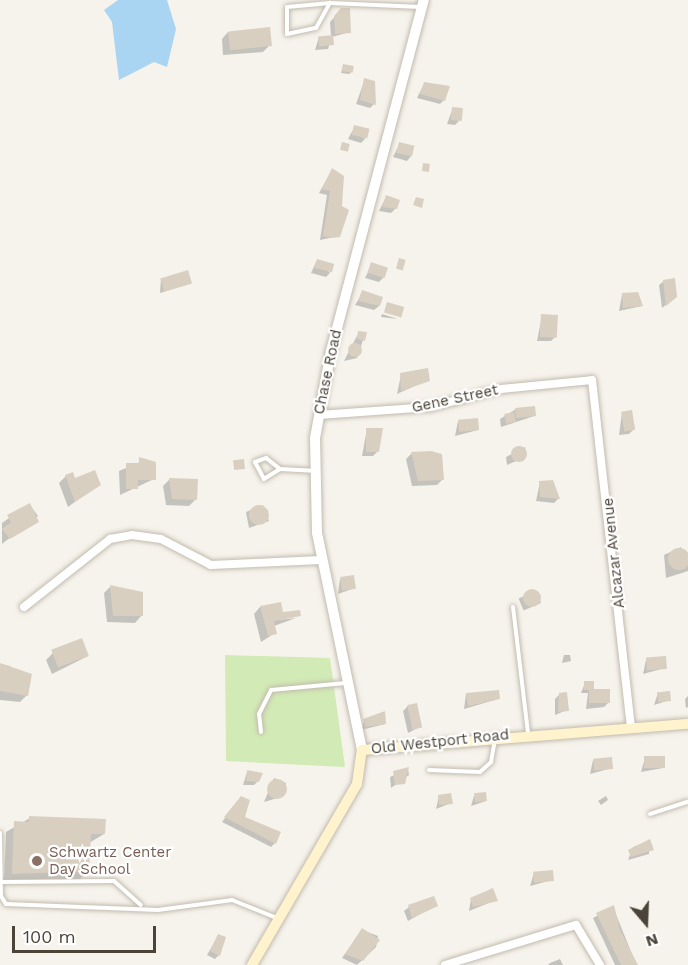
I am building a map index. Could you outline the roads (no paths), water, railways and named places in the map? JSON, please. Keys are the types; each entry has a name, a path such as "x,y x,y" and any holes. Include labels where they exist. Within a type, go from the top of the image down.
{"main road":[{"name":"Old Westport Road","path":"252,965 357,784 362,750 528,733 687,726"}],"street":[{"name":"Chase Road","path":"362,750 321,560 313,471 319,414 423,3"},
{"name":"Gene Street","path":"319,414 430,407 501,389 592,380"},
{"name":"Alcazar Avenue","path":"592,380 631,727"},
{"path":"24,607 110,539 132,535 161,538 211,565 321,560"},
{"path":"445,965 576,925 600,965"}],"lane":[{"path":"330,3 316,28 286,34 287,7 330,3 423,3"},
{"path":"280,469 270,458 255,462 264,479 280,469 313,471"},
{"path":"513,607 528,733"},
{"path":"261,732 259,714 271,690 346,683"},
{"path":"429,770 486,769 496,753 495,737"},
{"path":"650,814 688,802"},
{"path":"0,833 0,896 6,904 98,910 141,906 158,910 232,900 279,919"},
{"path":"0,882 114,881 141,906"}],"water":[{"path":"118,0 167,0 176,29 167,67 154,62 119,80 112,22 104,10"}],"place":[{"name":"Schwartz Center Day School","path":"37,861"}]}
